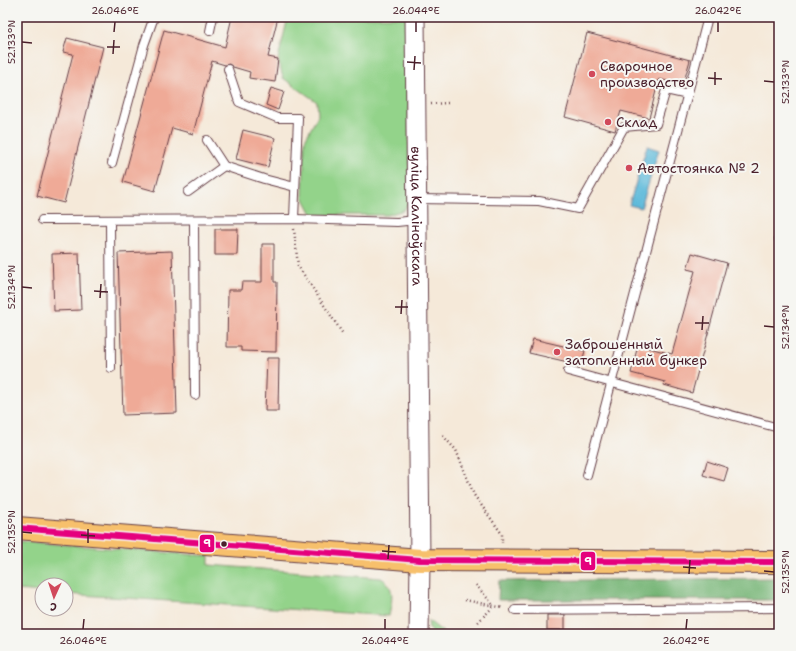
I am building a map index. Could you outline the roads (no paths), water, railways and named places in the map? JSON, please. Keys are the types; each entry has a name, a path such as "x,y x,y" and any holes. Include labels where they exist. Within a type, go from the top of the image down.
{"main road":[{"path":"17,528 420,560 779,562"}],"street":[{"name":"вуліца Каліноўскага","path":"414,17 420,560 419,634"}],"lane":[{"path":"112,163 144,45 154,17"},
{"path":"210,31 214,17"},
{"path":"587,475 708,17"},
{"path":"228,69 239,102 277,118 298,118 294,219"},
{"path":"417,199 539,201 578,209 624,127 656,124 666,90 688,95"},
{"path":"207,140 224,166 295,187"},
{"path":"188,192 224,166"},
{"path":"42,220 294,219 397,222 416,220"},
{"path":"110,220 111,368"},
{"path":"194,220 195,395"},
{"path":"779,229 779,239"},
{"path":"568,371 779,428"},
{"path":"515,610 779,608"}],"water":[{"path":"647,146 659,150 641,208 629,205"}],"place":[{"name":"Сварочное производство","path":"592,74"},
{"name":"Склад","path":"608,122"},
{"name":"Автостоянка № 2","path":"629,168"},
{"name":"Заброшенный затопленный бункер","path":"557,352"}]}
